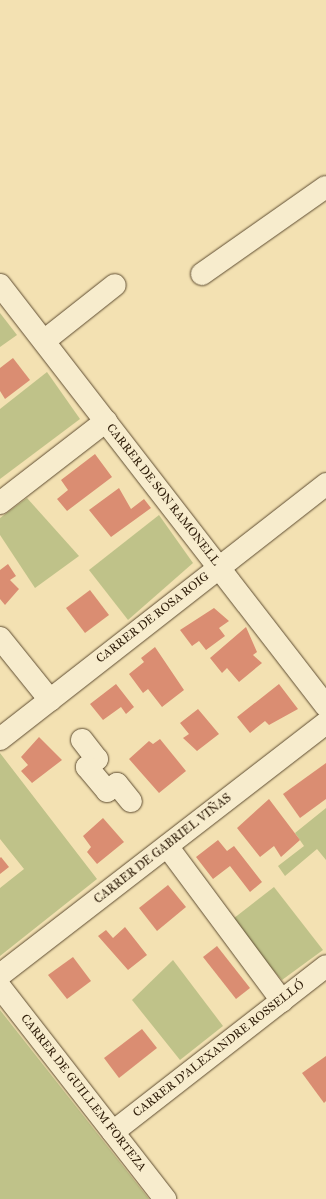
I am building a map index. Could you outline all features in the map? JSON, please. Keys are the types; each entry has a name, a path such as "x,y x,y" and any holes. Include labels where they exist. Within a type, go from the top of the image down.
{"street":[{"path":"202,274 326,187"},
{"name":"CARRER DE SON RAMONELL","path":"0,284 326,706"},
{"path":"44,341 115,285"},
{"path":"0,503 106,421"},
{"name":"CARRER DE ROSA ROIG","path":"0,739 219,566 326,484"},
{"path":"0,638 50,700"},
{"name":"CARRER DE GABRIEL VIÑAS","path":"0,975 326,723"},
{"path":"82,740 96,759 87,766 107,791 117,784 131,801"},
{"path":"167,846 282,1001"},
{"name":"CARRER D'ALEXANDRE ROSSELLÓ","path":"113,1132 326,966"},
{"name":"CARRER DE GUILLEM FORTEZA","path":"0,987 165,1199"}],"green space":[{"path":"0,313 17,335 0,347"},
{"path":"47,372 80,419 0,479 0,409"},
{"path":"27,498 79,556 35,588 0,535 0,518"},
{"path":"159,515 193,563 128,620 89,570"},
{"path":"0,753 97,879 0,956 0,888 24,869 0,839"},
{"path":"326,808 326,860 317,849 285,876 278,866 304,846 295,833"},
{"path":"274,887 323,950 282,980 229,922"},
{"path":"173,960 223,1026 180,1060 132,1000"},
{"path":"0,1010 149,1199 0,1199"}],"building":[{"path":"13,358 30,380 5,399 0,391 0,368"},
{"path":"95,454 112,477 67,511 57,499 68,490 61,480"},
{"path":"119,488 131,509 144,499 151,508 111,537 89,510"},
{"path":"8,564 16,576 10,580 19,589 5,605 0,599 0,570"},
{"path":"90,590 109,615 85,633 66,608"},
{"path":"214,608 229,621 219,628 225,636 206,650 199,641 192,646 180,630"},
{"path":"246,627 257,652 253,655 262,663 239,682 227,668 222,673 210,658"},
{"path":"155,647 184,690 162,707 148,689 143,693 129,674 144,662 141,658"},
{"path":"116,684 134,707 126,714 121,707 103,720 90,704"},
{"path":"279,684 298,709 269,725 265,721 250,733 237,717"},
{"path":"198,709 219,734 197,751 183,738 189,734 180,723"},
{"path":"39,737 62,760 32,783 21,771 28,765 21,757"},
{"path":"160,739 186,771 159,793 129,759 149,741 153,744"},
{"path":"326,763 326,799 300,818 283,794"},
{"path":"269,799 300,840 281,857 274,846 260,857 237,828"},
{"path":"103,818 124,842 97,864 87,852 91,847 83,836"},
{"path":"218,840 227,851 234,846 262,882 250,892 230,866 213,879 196,857"},
{"path":"1,857 9,867 0,874 0,858"},
{"path":"168,885 186,907 157,931 139,908"},
{"path":"125,927 147,955 128,970 98,936 106,930 113,938"},
{"path":"217,946 250,988 236,999 203,957"},
{"path":"73,957 91,981 67,999 48,975"},
{"path":"142,1029 157,1048 119,1078 104,1058"},
{"path":"326,1056 326,1101 324,1103 302,1073"}]}
